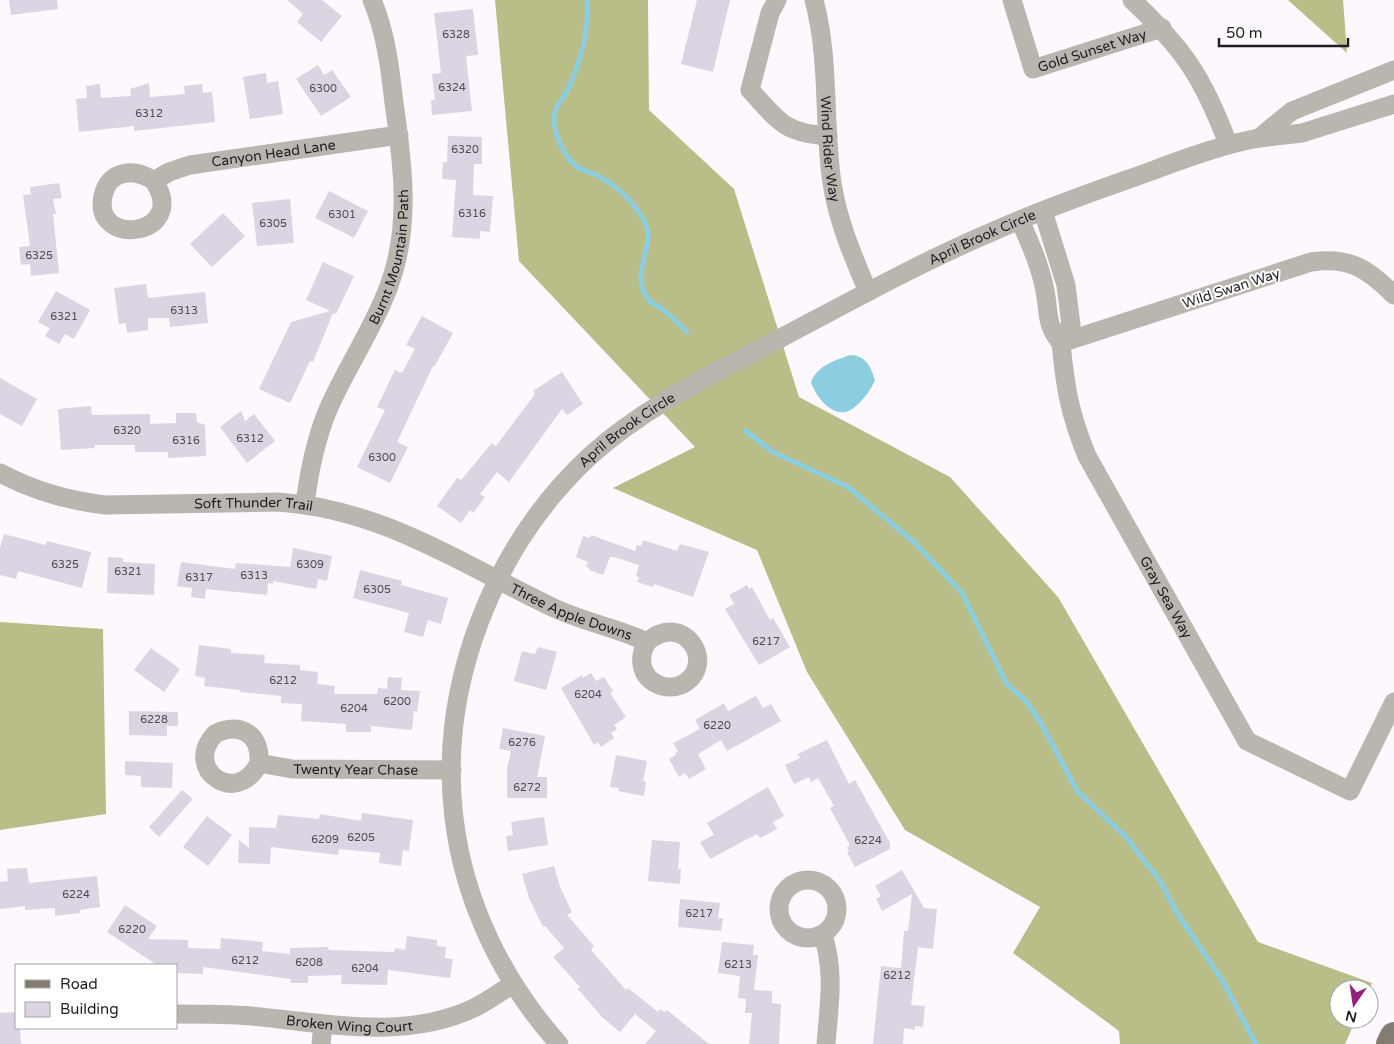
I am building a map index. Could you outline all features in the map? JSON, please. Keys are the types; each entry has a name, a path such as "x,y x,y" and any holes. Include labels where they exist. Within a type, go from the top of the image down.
{"main road":[{"path":"1390,1044 1394,1036"}],"street":[{"name":"Burnt Mountain Path","path":"305,504 308,477 319,434 328,410 386,294 397,259 404,201 399,136 387,49 372,0"},
{"path":"777,0 770,13 750,90 780,122 793,131 828,136"},
{"name":"Wind Rider Way","path":"814,0 822,44 832,182 846,240 868,292"},
{"name":"Gold Sunset Way","path":"1012,0 1033,69 1162,28"},
{"name":"Gold Sunset Way","path":"1132,0 1162,28 1183,53 1201,80 1228,144"},
{"name":"April Brook Circle","path":"1259,138 1292,111 1394,70"},
{"name":"April Brook Circle","path":"559,1044 539,1021 513,984 476,909 464,871 454,818 452,770 457,706 464,673 482,615 497,580 537,515 561,486 590,456 626,427 679,393 868,292 994,231 1228,144 1302,133 1394,104"},
{"name":"Canyon Head Lane","path":"154,181 169,172 190,165 399,136"},
{"name":"Gray Sea Way","path":"1044,211 1066,285 1071,325 1062,344 1068,402 1074,424 1087,456 1247,741 1350,791 1394,702"},
{"name":"Gray Sea Way","path":"1020,221 1036,259 1044,287 1050,330 1062,344"},
{"name":"Wild Swan Way","path":"1062,344 1311,262 1328,259 1357,266 1372,274 1394,295"},
{"name":"Soft Thunder Trail","path":"0,473 59,498 106,505 250,501 305,504 367,518 418,539 497,580"},
{"name":"Three Apple Downs","path":"497,580 567,614 624,631 647,642"},
{"name":"Twenty Year Chase","path":"259,763 292,769 452,770"},
{"path":"822,935 829,957 832,977 826,1044"},
{"name":"Broken Wing Court","path":"178,1014 228,1014 361,1028 418,1024 474,1008 513,984"},
{"path":"321,1044 323,1024"}],"green space":[{"path":"495,0 648,0 649,110 734,189 799,397 950,477 1058,597 1258,942 1361,979 1329,979 1329,1029 1352,1029 1345,1044 1120,1044 1119,1031 1013,953 1040,907 905,830 807,672 757,550 613,488 695,447 519,261"},
{"path":"1288,0 1343,0 1347,53"},
{"path":"0,622 103,629 106,814 0,830"}],"water":[{"path":"850,355 860,357 867,362 875,380 859,404 845,412 839,412 824,403 816,393 811,382 822,368"}],"building":[{"path":"9,0 57,0 58,9 11,15"},
{"path":"287,0 322,0 342,16 321,42 297,22 303,14"},
{"path":"697,0 730,0 713,72 681,64"},
{"path":"473,9 478,55 466,56 472,111 432,115 431,100 435,100 432,74 441,73 434,13"},
{"path":"318,65 324,75 332,70 351,97 321,116 296,79"},
{"path":"266,73 267,83 278,81 283,114 250,119 243,77"},
{"path":"149,83 150,97 185,94 184,86 202,84 203,93 212,92 215,122 134,131 134,126 79,132 76,99 87,98 86,86 100,84 101,98 131,96 130,89"},
{"path":"448,136 482,137 482,164 474,164 473,195 493,196 490,232 480,231 480,239 452,237 456,180 442,179 443,162 447,162"},
{"path":"59,183 62,198 53,199 56,214 53,214 59,273 31,276 30,264 21,265 19,247 30,246 23,195 31,194 30,187"},
{"path":"329,191 368,211 354,238 315,218"},
{"path":"290,199 294,243 257,246 252,203"},
{"path":"223,213 245,236 212,267 190,244"},
{"path":"323,262 354,276 336,314 333,313 313,362 310,361 290,403 259,389 291,322 330,311 306,300"},
{"path":"146,284 148,298 205,292 208,323 170,327 169,318 148,318 148,330 127,333 126,323 119,324 114,288"},
{"path":"56,291 90,310 74,339 65,334 59,344 45,336 50,328 38,322"},
{"path":"422,316 453,333 433,366 397,442 408,447 390,483 357,467 385,410 377,407 395,370 402,373 415,349 406,345"},
{"path":"562,372 583,404 567,415 562,409 509,482 497,472 480,494 485,497 473,513 470,510 461,523 437,506 457,478 461,480 492,443 496,446 535,394 533,391"},
{"path":"0,378 37,399 22,426 0,414"},
{"path":"91,406 92,415 150,414 150,424 176,423 176,413 196,413 197,422 205,425 206,456 168,458 168,452 135,452 135,445 94,445 95,448 61,450 58,409"},
{"path":"241,411 245,421 254,414 275,441 247,463 220,427"},
{"path":"4,534 46,545 47,541 91,552 82,588 18,571 16,579 0,575 0,548"},
{"path":"591,535 635,551 637,545 641,546 643,540 677,551 680,544 709,552 693,597 654,584 653,587 637,582 639,577 636,576 639,565 614,557 610,557 603,575 589,570 586,567 588,562 576,557 583,536 590,538"},
{"path":"293,548 332,556 327,581 318,579 316,589 273,581 273,584 268,583 267,595 206,589 205,599 191,597 192,588 177,586 181,562 235,569 236,563 290,567"},
{"path":"108,557 123,558 123,562 155,564 154,595 107,593"},
{"path":"360,570 402,581 401,585 448,598 441,624 428,620 423,637 404,632 409,613 353,598"},
{"path":"747,585 749,589 752,587 770,620 773,618 790,647 759,665 725,609 734,604 729,595"},
{"path":"199,645 231,649 231,653 265,655 264,663 300,665 300,670 318,672 317,684 335,686 334,694 377,694 378,688 387,689 388,677 402,678 401,690 420,691 417,712 414,711 412,730 371,726 371,732 346,732 346,724 301,721 302,704 281,703 281,696 204,686 205,678 195,676"},
{"path":"538,647 557,652 546,690 514,681 522,651 535,654"},
{"path":"151,648 180,669 164,692 134,670"},
{"path":"591,673 596,681 604,677 613,691 610,693 626,717 614,725 617,729 611,733 614,738 601,747 598,742 594,745 561,688 582,675 583,678"},
{"path":"756,696 763,708 771,704 781,721 727,751 721,740 698,754 706,769 689,779 685,773 679,777 669,759 676,755 675,753 678,751 673,743 700,729 695,720 724,703 728,711"},
{"path":"129,711 178,712 178,726 167,726 167,736 129,735"},
{"path":"503,728 545,736 537,777 547,777 547,798 507,798 507,769 511,751 499,749"},
{"path":"827,740 849,784 855,780 890,843 890,849 855,867 847,852 849,851 847,847 850,845 830,808 834,806 818,778 811,782 809,777 794,784 785,765 800,758 798,754"},
{"path":"616,755 647,761 643,781 646,782 644,796 618,791 619,788 610,787"},
{"path":"125,761 173,763 172,788 141,787 141,776 125,775"},
{"path":"768,787 784,816 773,822 777,829 760,838 757,834 710,859 700,842 714,835 707,823"},
{"path":"182,790 193,799 159,837 149,827"},
{"path":"362,813 413,820 409,851 403,850 401,866 379,863 380,853 339,849 338,855 271,847 270,864 238,863 239,840 249,848 249,827 276,828 278,815 319,819 320,814 361,821"},
{"path":"207,816 232,835 208,866 183,847"},
{"path":"544,817 548,845 508,851 506,836 513,835 511,822"},
{"path":"652,840 680,842 678,869 681,869 680,884 648,881"},
{"path":"554,866 560,887 572,912 567,915 594,946 591,950 626,990 628,988 658,1012 660,1009 665,1012 667,1010 709,1044 645,1044 656,1031 635,1014 620,1032 602,1017 578,989 580,987 553,957 564,948 545,926 543,927 529,898 522,874"},
{"path":"27,868 29,883 97,876 100,907 80,910 80,913 55,916 55,908 25,910 25,906 0,909 0,882 8,881 7,869"},
{"path":"902,870 924,908 937,909 933,949 918,947 911,1005 925,1006 923,1027 915,1026 915,1030 904,1028 903,1044 873,1044 881,966 901,968 904,931 908,931 912,894 882,911 876,899 881,896 875,886"},
{"path":"680,899 720,903 718,918 723,918 721,931 678,927"},
{"path":"125,905 157,926 148,939 188,940 188,948 220,949 221,938 263,942 262,951 290,954 290,948 328,947 329,950 394,952 395,948 405,950 407,936 437,940 437,946 446,947 445,958 453,959 450,978 388,970 387,985 341,984 342,975 308,976 308,983 291,983 290,979 203,967 203,974 178,973 178,964 155,964 107,932"},
{"path":"722,942 754,945 753,955 758,955 754,990 772,991 772,1003 781,1004 779,1044 749,1044 752,1013 745,1013 746,999 738,998 740,976 718,973"},
{"path":"15,1012 15,1029 20,1029 21,1044 0,1044 0,1013"}],"waterway":[{"path":"587,0 587,22 583,45 573,79 555,110 554,125 556,132 564,151 572,162 618,189 642,216 648,230 648,242 641,275 641,284 644,292 650,301 669,314 687,332"},
{"path":"746,431 773,452 848,487 915,543 962,593 1006,683 1026,701 1041,723 1077,791 1126,837 1160,881 1179,916 1222,980 1256,1044"}]}
